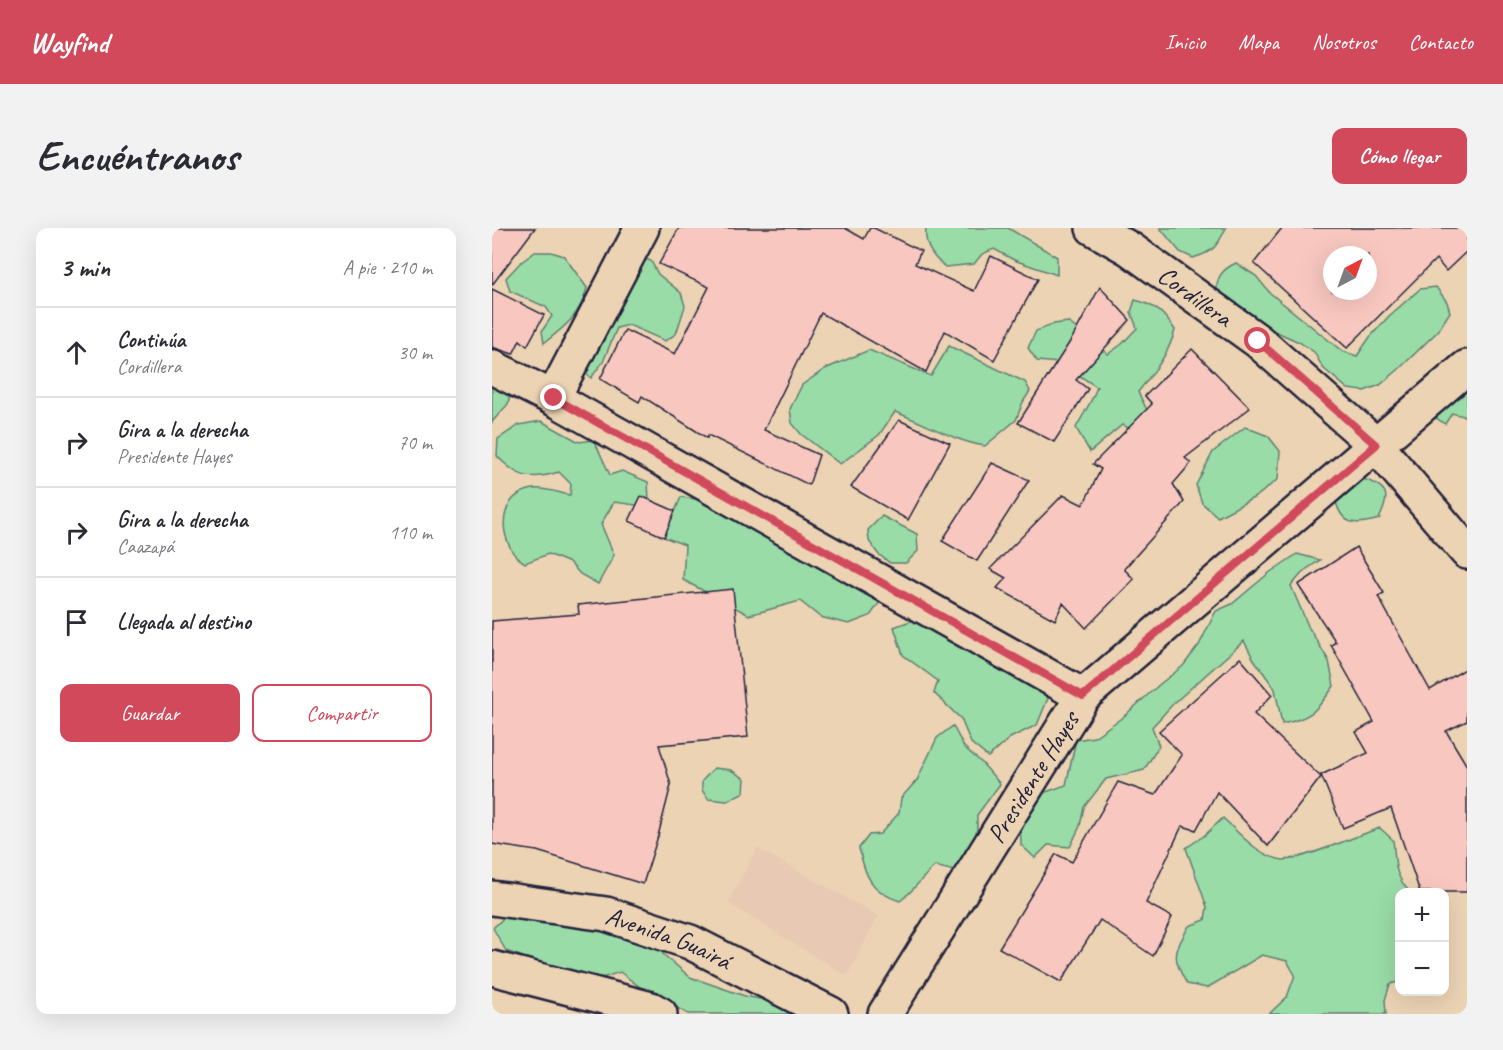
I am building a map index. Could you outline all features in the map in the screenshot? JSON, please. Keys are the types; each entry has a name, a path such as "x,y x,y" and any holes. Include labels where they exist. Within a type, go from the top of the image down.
{"street":[{"path":"554,398 642,228"},
{"name":"Cordillera","path":"1093,228 1130,249 1258,341 1376,445 1467,552"},
{"path":"492,367 554,398 1083,696"},
{"name":"Presidente Hayes","path":"885,1014 1083,696 1467,367"},
{"name":"Avenida Guairá","path":"492,898 606,914 690,942 831,1014"},
{"path":"492,968 651,1009 660,1014"}],"shaded area":[{"path":"757,848 878,916 847,976 728,903"}],"green space":[{"path":"926,228 1008,228 1057,257 1057,275 1014,260 994,249 982,254 974,264 945,267 930,250 926,240"},
{"path":"1160,228 1226,228 1214,248 1193,258 1180,252"},
{"path":"535,252 551,252 564,256 587,288 576,313 544,343 542,331 552,316 546,307 510,291 506,278 520,263"},
{"path":"637,256 651,261 658,274 681,293 685,306 676,334 665,341 629,325 617,328 603,362 591,378 582,371"},
{"path":"1236,263 1256,276 1270,293 1342,351 1357,356 1389,316 1420,289 1436,287 1447,302 1450,312 1438,331 1380,385 1364,391 1348,389 1323,368 1314,352 1299,342 1252,321 1216,293 1221,275"},
{"path":"1135,300 1158,310 1175,330 1165,355 1138,392 1149,414 1131,429 1122,425 1090,452 1076,428 1097,387 1060,363 1037,361 1028,348 1036,331 1054,324 1068,322 1108,354 1122,344 1137,328 1131,312"},
{"path":"949,346 1025,382 1030,391 1016,420 985,446 951,436 895,412 879,435 840,464 801,434 792,423 790,409 802,385 825,369 869,350 931,376"},
{"path":"1467,372 1467,417 1452,413 1445,424 1429,413"},
{"path":"492,384 511,392 508,404 492,422"},
{"path":"541,421 579,442 594,440 610,475 622,471 648,482 649,500 636,505 614,502 601,524 614,555 598,584 580,574 570,563 548,554 525,563 514,555 508,541 504,522 506,513 509,505 523,492 547,489 570,495 571,484 559,472 532,477 525,476 511,469 497,456 498,439 519,425"},
{"path":"1245,427 1268,436 1280,451 1278,479 1257,496 1218,517 1202,503 1196,485 1213,452"},
{"path":"1363,479 1383,489 1385,504 1379,519 1363,523 1350,522 1341,514 1335,498 1352,480"},
{"path":"681,497 703,500 730,497 769,499 793,512 809,531 882,599 870,616 849,624 820,617 800,601 749,615 683,580 685,545 664,537"},
{"path":"882,516 917,534 918,551 906,563 890,563 878,554 869,541 868,530"},
{"path":"1297,554 1320,560 1304,571 1291,586 1309,628 1329,661 1334,686 1318,707 1307,716 1282,724 1275,689 1244,641 1173,704 1152,727 1159,746 1144,770 1106,779 1084,807 1080,826 1070,847 1048,845 1035,858 1021,845 1020,818 1023,803 1066,785 1076,740 1094,737 1123,717 1183,666 1199,645 1216,611 1232,604 1269,573"},
{"path":"913,620 944,626 1051,691 1037,725 1010,738 988,757 971,743 961,719 934,693 938,681 903,655 894,627"},
{"path":"953,726 964,747 1000,784 977,815 973,846 954,871 935,866 900,901 882,893 871,882 859,848 869,835 880,834 899,813 901,798 917,780 937,738"},
{"path":"714,768 731,770 745,779 744,792 727,801 708,799 702,790 702,781"},
{"path":"1223,818 1258,849 1283,860 1316,852 1380,828 1393,840 1398,874 1407,888 1395,888 1395,983 1390,984 1385,1000 1386,1014 1269,1014 1287,997 1295,975 1287,961 1262,955 1207,988 1187,984 1178,967 1176,955 1189,926 1205,920 1207,907 1186,848 1205,835"},
{"path":"511,911 642,926 664,955 690,977 806,1014 688,1014 640,987 620,972 602,978 573,974 506,951 493,928"}],"building":[{"path":"492,228 535,228 492,285"},
{"path":"679,228 845,228 864,239 870,228 874,228 921,251 915,264 974,291 991,256 1038,279 994,360 945,331 926,372 821,313 764,430 819,455 809,485 708,435 707,438 642,396 639,402 600,379 625,330 675,354 709,287 659,264"},
{"path":"1282,228 1467,228 1467,251 1446,271 1436,259 1347,348 1254,263"},
{"path":"1100,287 1130,320 1076,380 1088,389 1054,442 1018,423 1071,340"},
{"path":"492,289 544,315 527,346 520,340 513,354 492,347"},
{"path":"1192,349 1250,408 1185,458 1191,463 1173,484 1184,502 1124,569 1134,579 1086,628 1063,603 1055,620 997,588 1006,578 990,569 1063,495 1083,505 1101,469 1093,464 1152,404 1145,396"},
{"path":"899,420 950,443 908,520 851,487"},
{"path":"992,463 1029,480 977,561 942,541"},
{"path":"641,496 675,511 664,537 629,521"},
{"path":"1356,547 1384,593 1378,596 1430,690 1467,668 1467,721 1446,731 1467,766 1467,892 1449,892 1449,888 1419,888 1391,808 1343,828 1321,775 1368,753 1356,732 1374,722 1331,645 1336,642 1298,585"},
{"path":"733,589 748,737 659,745 671,785 643,884 537,851 492,844 492,621 579,614 578,605"},
{"path":"1240,658 1272,695 1254,714 1321,777 1268,846 1217,792 1196,830 1182,826 1146,903 1172,917 1153,956 1100,920 1061,982 999,948 1056,854 1072,862 1118,782 1155,795 1182,755 1159,731"}],"route":[{"path":"554,398 1083,696 1376,445 1258,341"}]}
